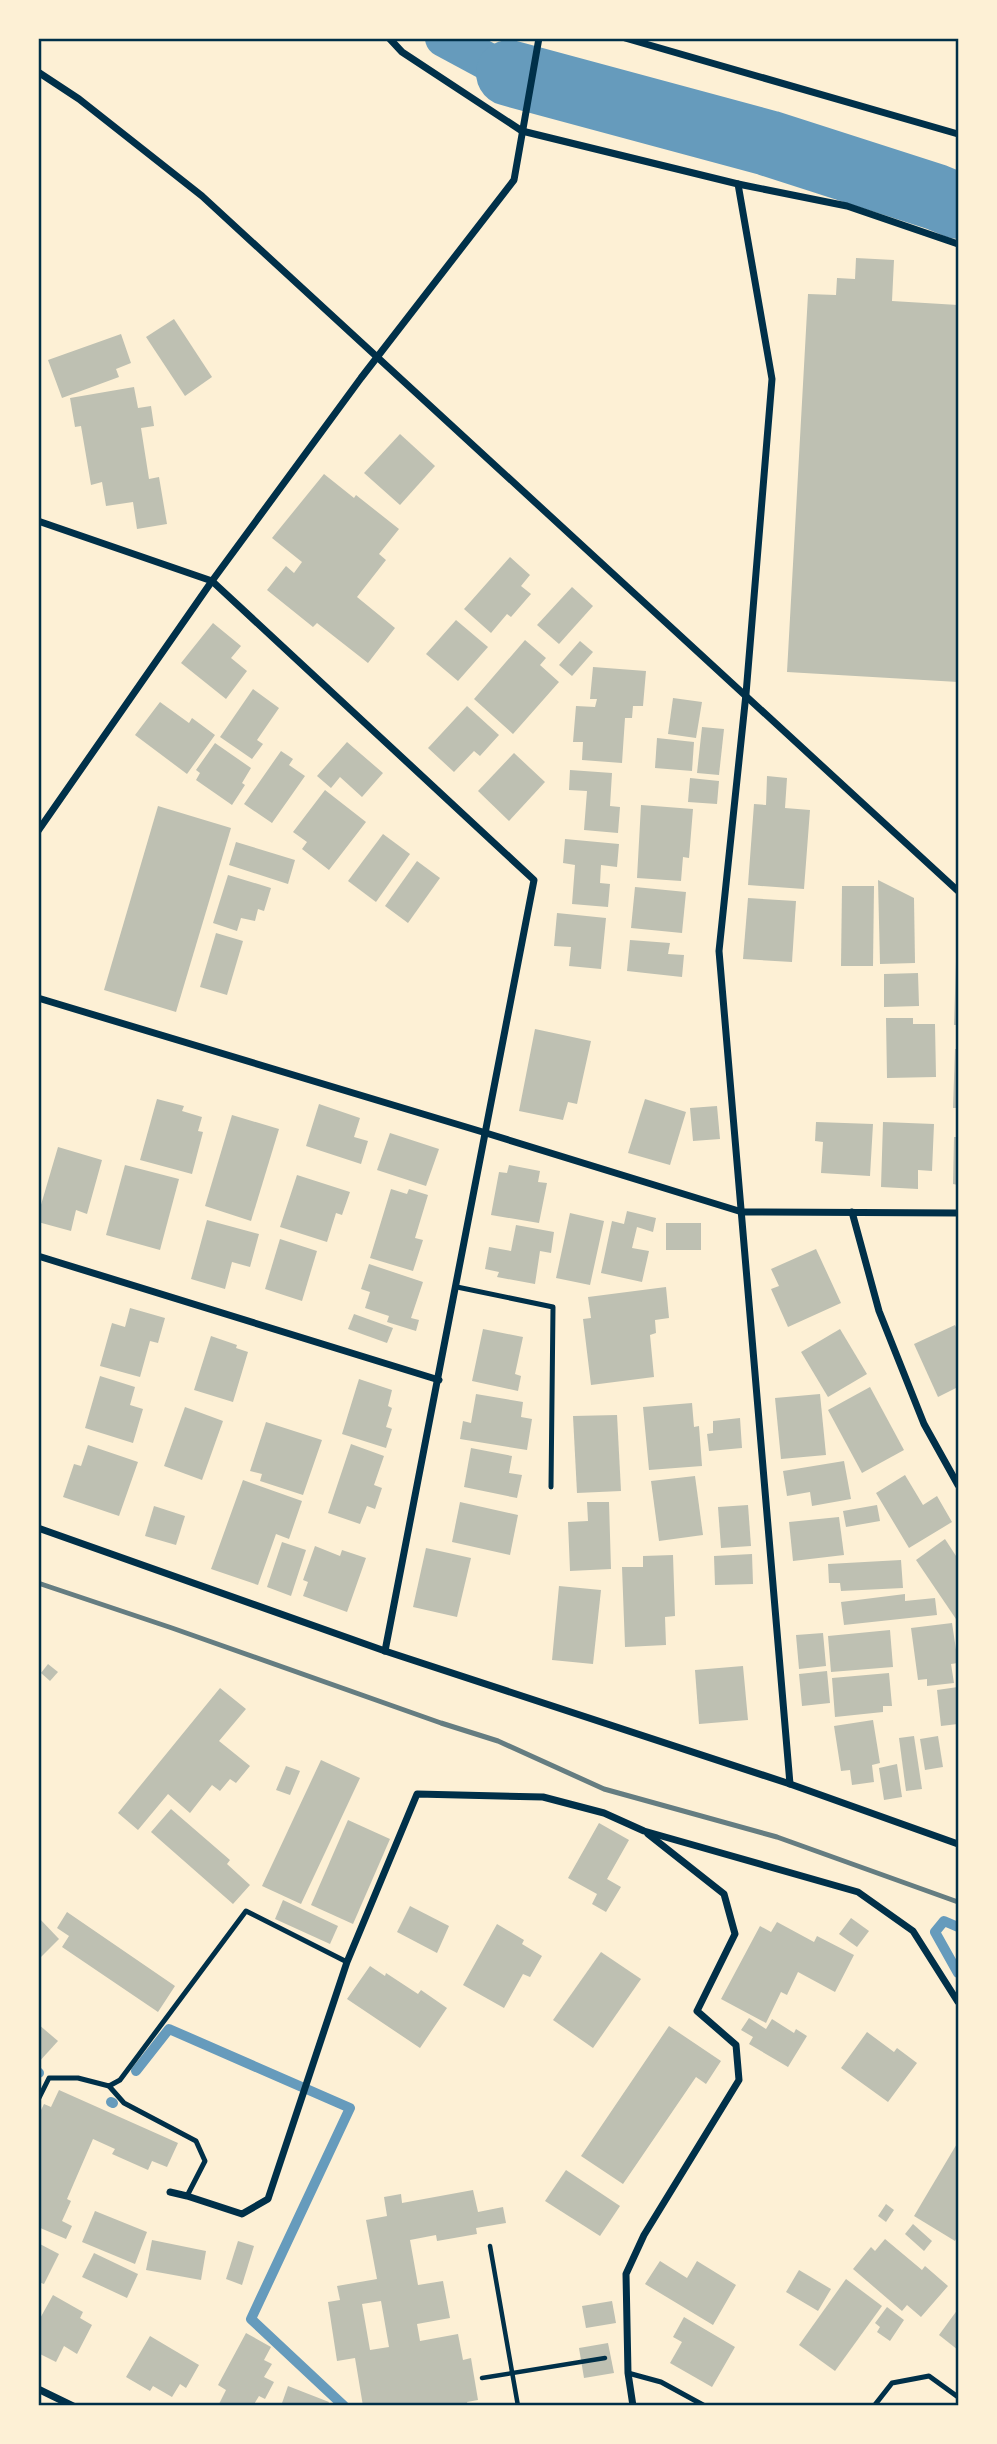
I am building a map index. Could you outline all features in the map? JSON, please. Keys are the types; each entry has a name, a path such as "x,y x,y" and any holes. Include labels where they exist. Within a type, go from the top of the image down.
{"street":[{"path":"388,38 402,52 522,130 738,184 847,206 958,244"},
{"path":"38,831 212,581 376,358 514,180 539,38"},
{"path":"625,38 958,135"},
{"path":"38,72 79,99 202,196 958,891"},
{"path":"738,184 772,379 746,694 719,951 790,1784"},
{"path":"38,521 212,581 534,880 385,1651"},
{"path":"38,998 742,1212 958,1213"},
{"path":"852,1212 879,1311 924,1424 958,1485"},
{"path":"38,1256 439,1380"},
{"path":"38,1528 385,1651 790,1784 958,1844"},
{"path":"170,2192 242,2214 268,2199 347,1962 417,1794 543,1797 604,1813 644,1831 858,1892 913,1931 958,2002"},
{"path":"632,2406 628,2373 626,2274 644,2235 739,2080 736,2045 697,2011 735,1934 724,1894 644,1831"},
{"path":"38,2389 73,2406"}],"lane":[{"path":"457,1287 553,1307 551,1487"},
{"path":"109,2086 120,2080 246,1911 347,1962"},
{"path":"38,2100 49,2078 78,2078 109,2086 124,2103 195,2141 205,2161 187,2196"},
{"path":"628,2373 661,2382 705,2406"},
{"path":"874,2406 892,2383 929,2376 958,2397"}],"path":[{"path":"489,2246 518,2406"},
{"path":"482,2378 628,2354"}],"building":[{"path":"856,258 894,260 892,301 958,305 958,682 787,672 808,294 836,295 837,278 855,279"},
{"path":"174,319 212,377 185,396 146,337"},
{"path":"121,334 131,363 116,369 119,377 62,398 48,360"},
{"path":"134,387 138,408 151,406 154,426 141,428 149,479 159,477 167,524 137,529 133,502 106,506 102,482 91,485 81,426 75,427 70,398"},
{"path":"400,434 435,466 400,505 364,473"},
{"path":"324,474 399,529 379,554 386,560 357,597 395,628 368,663 317,623 313,627 267,590 286,566 294,573 302,562 272,538"},
{"path":"510,557 530,575 521,586 531,594 511,617 507,614 491,633 464,609"},
{"path":"572,587 593,606 559,644 537,625"},
{"path":"456,620 488,647 458,681 426,654"},
{"path":"213,623 241,646 231,658 247,671 226,699 181,663"},
{"path":"525,640 546,658 540,665 559,682 513,734 474,699"},
{"path":"580,641 593,652 572,676 559,665"},
{"path":"593,667 646,671 643,706 633,706 632,718 625,718 622,763 582,760 583,742 573,742 576,706 595,707 597,699 590,699"},
{"path":"253,689 279,708 257,740 263,744 252,759 220,737"},
{"path":"673,698 702,702 696,738 668,734"},
{"path":"160,702 189,723 192,718 215,735 187,774 135,735"},
{"path":"467,706 499,735 480,756 474,751 454,772 428,748"},
{"path":"702,727 724,729 719,775 697,773"},
{"path":"657,738 694,742 692,771 655,768"},
{"path":"347,742 383,773 362,797 340,777 331,788 317,776"},
{"path":"215,743 251,768 242,783 245,785 232,805 196,780 200,773 196,770"},
{"path":"281,751 293,759 289,765 305,776 272,823 244,804"},
{"path":"514,753 545,782 509,821 478,791"},
{"path":"570,770 612,773 610,806 620,807 618,833 584,830 587,791 569,790"},
{"path":"767,776 787,778 785,808 810,810 804,889 748,885 754,804 766,805"},
{"path":"690,778 719,781 717,804 688,802"},
{"path":"325,790 366,822 329,870 302,849 307,842 293,832"},
{"path":"641,805 693,809 689,858 683,857 681,881 637,878"},
{"path":"158,806 231,828 176,1012 104,990"},
{"path":"383,834 410,854 376,902 348,881"},
{"path":"565,839 619,844 617,867 601,865 600,883 610,884 608,907 572,904 575,865 563,863"},
{"path":"236,842 295,860 288,884 229,865"},
{"path":"417,861 440,878 408,923 385,906"},
{"path":"228,875 271,888 264,911 258,909 255,921 241,918 237,931 213,923"},
{"path":"878,880 914,898 915,963 880,964"},
{"path":"842,886 874,886 873,966 841,966"},
{"path":"635,887 686,892 682,933 631,928"},
{"path":"748,898 796,901 792,962 743,959"},
{"path":"557,913 606,918 601,969 569,966 571,947 554,946"},
{"path":"216,933 243,941 227,995 200,987"},
{"path":"630,940 670,943 668,954 684,955 682,977 627,971"},
{"path":"956,962 958,1025 954,1025"},
{"path":"918,973 919,1006 884,1007 884,974"},
{"path":"886,1018 913,1018 913,1024 935,1024 936,1077 887,1078"},
{"path":"535,1029 591,1041 577,1104 568,1102 563,1120 519,1111"},
{"path":"955,1049 958,1049 958,1108 953,1108"},
{"path":"157,1099 184,1106 182,1111 202,1117 198,1131 203,1132 192,1174 140,1160"},
{"path":"645,1099 686,1112 670,1165 628,1153"},
{"path":"319,1104 360,1118 354,1137 368,1141 361,1164 306,1146"},
{"path":"717,1106 720,1139 693,1141 690,1108"},
{"path":"232,1115 279,1129 251,1221 205,1206"},
{"path":"816,1122 873,1124 870,1176 821,1173 823,1142 815,1141"},
{"path":"883,1122 934,1124 932,1171 918,1170 918,1189 881,1187"},
{"path":"390,1133 439,1149 426,1186 377,1170"},
{"path":"954,1137 958,1137 958,1185 953,1184"},
{"path":"58,1147 102,1160 87,1214 76,1210 71,1231 38,1222"},
{"path":"125,1165 179,1179 160,1250 106,1235"},
{"path":"509,1165 540,1171 538,1182 547,1183 539,1223 491,1215 499,1172 507,1173"},
{"path":"297,1175 350,1192 342,1215 336,1213 327,1242 280,1227"},
{"path":"391,1189 407,1194 409,1189 428,1195 415,1238 423,1240 413,1271 370,1258"},
{"path":"627,1211 656,1218 653,1232 637,1227 632,1248 649,1251 642,1282 601,1273 612,1221 624,1224"},
{"path":"570,1213 604,1221 590,1285 556,1278"},
{"path":"207,1220 259,1234 250,1267 232,1262 225,1289 191,1279"},
{"path":"666,1223 701,1223 701,1250 666,1250"},
{"path":"516,1225 554,1232 551,1253 540,1251 535,1284 497,1277 499,1272 485,1269 489,1247 511,1251"},
{"path":"280,1239 317,1251 302,1301 265,1289"},
{"path":"816,1249 841,1303 788,1327 771,1289 779,1286 771,1269"},
{"path":"369,1264 423,1282 411,1318 419,1320 416,1331 387,1322 389,1316 365,1308 370,1292 361,1289"},
{"path":"666,1287 669,1318 655,1320 656,1333 650,1335 654,1377 591,1385 583,1319 591,1318 588,1297"},
{"path":"130,1308 165,1318 158,1343 150,1341 140,1377 100,1366 112,1323 125,1327"},
{"path":"354,1314 393,1328 387,1343 348,1329"},
{"path":"955,1325 958,1332 958,1387 938,1397 914,1344"},
{"path":"483,1329 523,1337 515,1374 521,1376 518,1391 472,1381"},
{"path":"840,1329 867,1374 828,1397 801,1352"},
{"path":"211,1336 248,1352 233,1402 194,1390"},
{"path":"100,1376 135,1387 130,1405 143,1409 133,1443 85,1428"},
{"path":"359,1379 392,1390 388,1406 392,1408 386,1427 392,1429 386,1448 342,1434"},
{"path":"870,1387 904,1450 862,1473 828,1410"},
{"path":"476,1394 523,1402 521,1417 532,1419 527,1450 460,1439 463,1421 471,1423"},
{"path":"820,1394 826,1455 781,1459 775,1398"},
{"path":"692,1403 694,1427 699,1426 702,1466 649,1470 643,1407"},
{"path":"185,1407 223,1421 202,1480 164,1466"},
{"path":"617,1415 621,1491 577,1493 573,1416"},
{"path":"740,1418 742,1448 709,1451 707,1434 713,1433 713,1421"},
{"path":"266,1422 322,1440 303,1495 260,1481 262,1474 250,1471"},
{"path":"351,1444 384,1456 374,1485 382,1488 375,1509 367,1506 360,1524 328,1513"},
{"path":"88,1445 138,1462 119,1516 63,1497 74,1464 81,1466"},
{"path":"471,1448 512,1456 509,1473 522,1475 517,1498 464,1487"},
{"path":"844,1461 851,1499 812,1506 810,1492 787,1496 783,1471"},
{"path":"905,1475 923,1505 937,1496 952,1522 909,1548 876,1493"},
{"path":"695,1476 703,1535 659,1541 651,1481"},
{"path":"243,1480 302,1501 289,1539 276,1534 258,1585 211,1569"},
{"path":"460,1502 518,1515 510,1555 452,1542"},
{"path":"587,1502 609,1502 611,1569 570,1571 568,1522 588,1521"},
{"path":"748,1505 751,1546 721,1548 718,1507"},
{"path":"877,1505 880,1521 846,1527 843,1511"},
{"path":"154,1506 185,1516 176,1545 145,1536"},
{"path":"839,1517 844,1555 793,1561 789,1522"},
{"path":"945,1539 958,1559 958,1622 916,1560"},
{"path":"282,1542 306,1550 291,1596 267,1587"},
{"path":"315,1546 340,1556 342,1550 366,1558 347,1612 303,1596 308,1582 303,1580"},
{"path":"426,1548 471,1558 457,1617 413,1607"},
{"path":"752,1554 753,1584 715,1585 714,1556"},
{"path":"673,1555 675,1616 665,1617 666,1645 625,1647 622,1567 643,1567 643,1556"},
{"path":"901,1560 903,1588 841,1591 840,1583 829,1583 828,1564"},
{"path":"559,1586 601,1590 593,1664 552,1660"},
{"path":"905,1594 905,1601 935,1598 937,1615 844,1625 841,1602"},
{"path":"952,1623 958,1663 951,1664 954,1683 927,1686 927,1679 918,1680 911,1628"},
{"path":"890,1630 893,1667 831,1672 828,1636"},
{"path":"823,1633 826,1666 799,1669 796,1635"},
{"path":"48,1664 58,1672 50,1681 41,1673"},
{"path":"743,1666 748,1720 699,1724 695,1670"},
{"path":"827,1671 830,1703 802,1706 799,1674"},
{"path":"889,1673 892,1706 883,1706 883,1712 835,1717 832,1678"},
{"path":"958,1687 958,1724 941,1726 937,1690"},
{"path":"220,1688 246,1709 219,1741 250,1766 236,1783 230,1779 220,1791 212,1785 190,1813 168,1794 138,1830 118,1813"},
{"path":"873,1720 880,1763 872,1765 874,1782 852,1785 850,1770 841,1771 834,1726"},
{"path":"914,1736 922,1789 906,1791 899,1738"},
{"path":"938,1736 943,1767 925,1770 920,1739"},
{"path":"321,1760 360,1778 301,1904 262,1886"},
{"path":"897,1764 902,1797 884,1800 879,1768"},
{"path":"286,1766 300,1771 290,1795 276,1790"},
{"path":"171,1809 230,1860 227,1864 250,1885 233,1904 151,1832"},
{"path":"348,1820 390,1839 353,1924 311,1905"},
{"path":"599,1823 629,1840 607,1879 621,1887 606,1912 592,1904 597,1894 568,1878"},
{"path":"283,1900 338,1926 330,1944 275,1919"},
{"path":"410,1906 449,1926 437,1953 397,1932"},
{"path":"67,1912 175,1986 158,2012 62,1947 69,1936 57,1928"},
{"path":"38,1917 59,1939 38,1960"},
{"path":"851,1918 869,1931 857,1947 839,1934"},
{"path":"777,1922 814,1942 817,1936 854,1955 835,1992 798,1972 787,1995 781,1992 766,2023 721,1999 760,1926 771,1932"},
{"path":"497,1924 524,1940 522,1944 542,1956 530,1977 523,1974 504,2008 463,1985"},
{"path":"601,1952 641,1979 593,2048 553,2020"},
{"path":"370,1966 418,1994 421,1990 447,2008 420,2048 347,1999"},
{"path":"749,2018 766,2029 772,2019 794,2033 796,2029 807,2036 788,2067 749,2044 753,2037 741,2030"},
{"path":"38,2024 58,2041 38,2063"},
{"path":"669,2026 721,2061 706,2084 696,2077 623,2184 581,2156"},
{"path":"867,2032 894,2052 897,2048 917,2063 888,2102 841,2068"},
{"path":"59,2090 178,2143 167,2167 152,2161 148,2170 112,2154 115,2149 93,2139 67,2199 71,2201 62,2221 72,2226 66,2239 38,2227 38,2116 44,2104 51,2107"},
{"path":"958,2142 958,2235 955,2241 914,2216"},
{"path":"566,2170 620,2206 600,2236 545,2201"},
{"path":"473,2190 478,2212 503,2207 506,2223 476,2228 477,2234 437,2241 436,2235 410,2240 418,2285 443,2281 450,2318 417,2324 420,2341 458,2334 463,2360 471,2358 478,2400 467,2402 468,2406 363,2406 355,2358 337,2361 328,2302 340,2300 337,2286 377,2279 366,2220 387,2216 384,2197 401,2194 402,2203","holes":["381,2301 389,2347 370,2350 362,2304"]},
{"path":"886,2204 894,2210 886,2222 878,2216"},
{"path":"95,2211 147,2232 135,2264 82,2242"},
{"path":"913,2224 932,2241 924,2251 905,2234"},
{"path":"885,2239 922,2270 925,2266 948,2286 921,2317 907,2305 902,2311 853,2269 871,2247 875,2251"},
{"path":"152,2240 206,2251 201,2280 146,2270"},
{"path":"238,2241 254,2246 242,2285 226,2279"},
{"path":"38,2243 59,2254 44,2284 38,2282"},
{"path":"94,2253 138,2274 127,2298 82,2277"},
{"path":"660,2261 687,2278 697,2261 736,2285 713,2325 645,2284"},
{"path":"799,2270 831,2289 818,2311 786,2292"},
{"path":"846,2279 882,2306 835,2371 799,2345"},
{"path":"53,2295 83,2312 80,2318 92,2325 77,2354 64,2346 56,2362 38,2353 38,2322"},
{"path":"612,2301 616,2323 586,2328 582,2306"},
{"path":"887,2307 904,2320 890,2341 877,2332 880,2327 875,2323"},
{"path":"958,2309 958,2350 939,2335"},
{"path":"684,2317 735,2347 712,2387 670,2363 682,2342 673,2337"},
{"path":"246,2333 271,2347 264,2360 272,2364 264,2377 274,2382 265,2399 259,2396 253,2406 218,2406 226,2390 218,2385"},
{"path":"150,2336 199,2365 186,2388 180,2384 172,2397 153,2386 150,2391 126,2377"},
{"path":"608,2343 614,2373 584,2378 579,2348"},
{"path":"288,2386 329,2402 327,2406 281,2406"}],"waterway":[{"path":"444,38 509,73"},
{"path":"509,73 768,143 958,206"},
{"path":"958,1927 944,1921 935,1932 958,1973"},
{"path":"136,2071 169,2029 350,2108 251,2319 344,2406"}],"railway":[{"path":"38,1583 498,1741 604,1789 777,1837 958,1902"}]}
